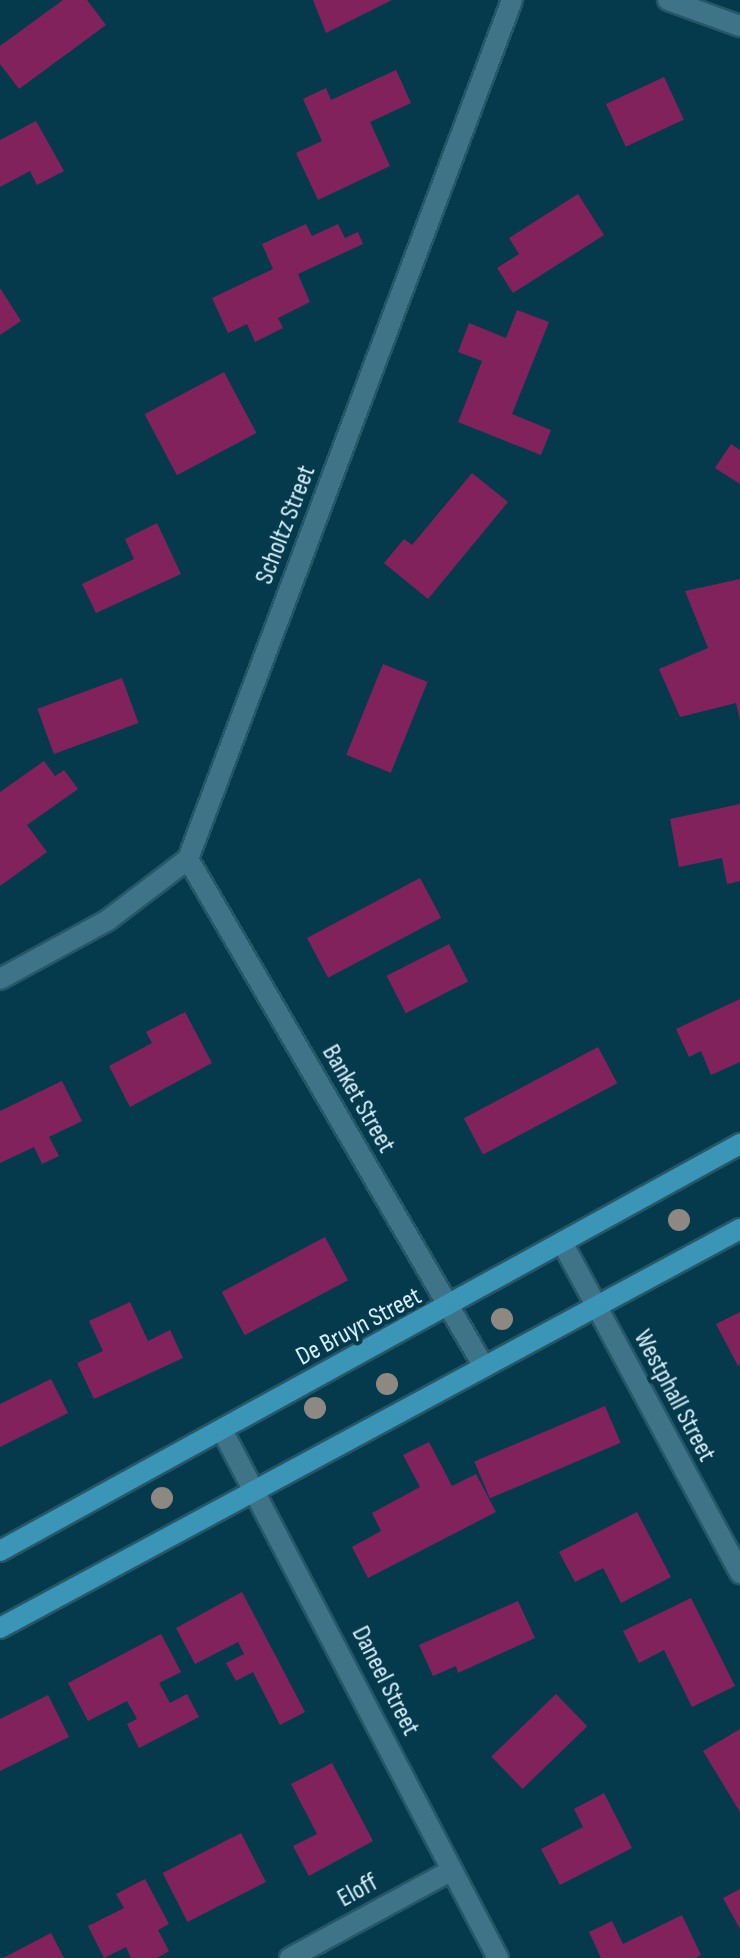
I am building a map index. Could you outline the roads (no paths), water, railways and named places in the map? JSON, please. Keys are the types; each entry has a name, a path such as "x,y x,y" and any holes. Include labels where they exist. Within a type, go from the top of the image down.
{"street":[{"name":"Scholtz Street","path":"188,859 512,0"},
{"path":"668,0 740,26"},
{"path":"0,979 108,920 188,859"},
{"name":"Banket Street","path":"188,859 483,1365"},
{"name":"De Bruyn Street","path":"0,1551 449,1308 740,1144"},
{"path":"0,1628 595,1304 740,1229"},
{"name":"Westphall Street","path":"563,1244 740,1573"},
{"name":"Daneel Street","path":"222,1430 256,1487 498,1958"},
{"name":"Eloff","path":"290,1958 452,1870"}]}
